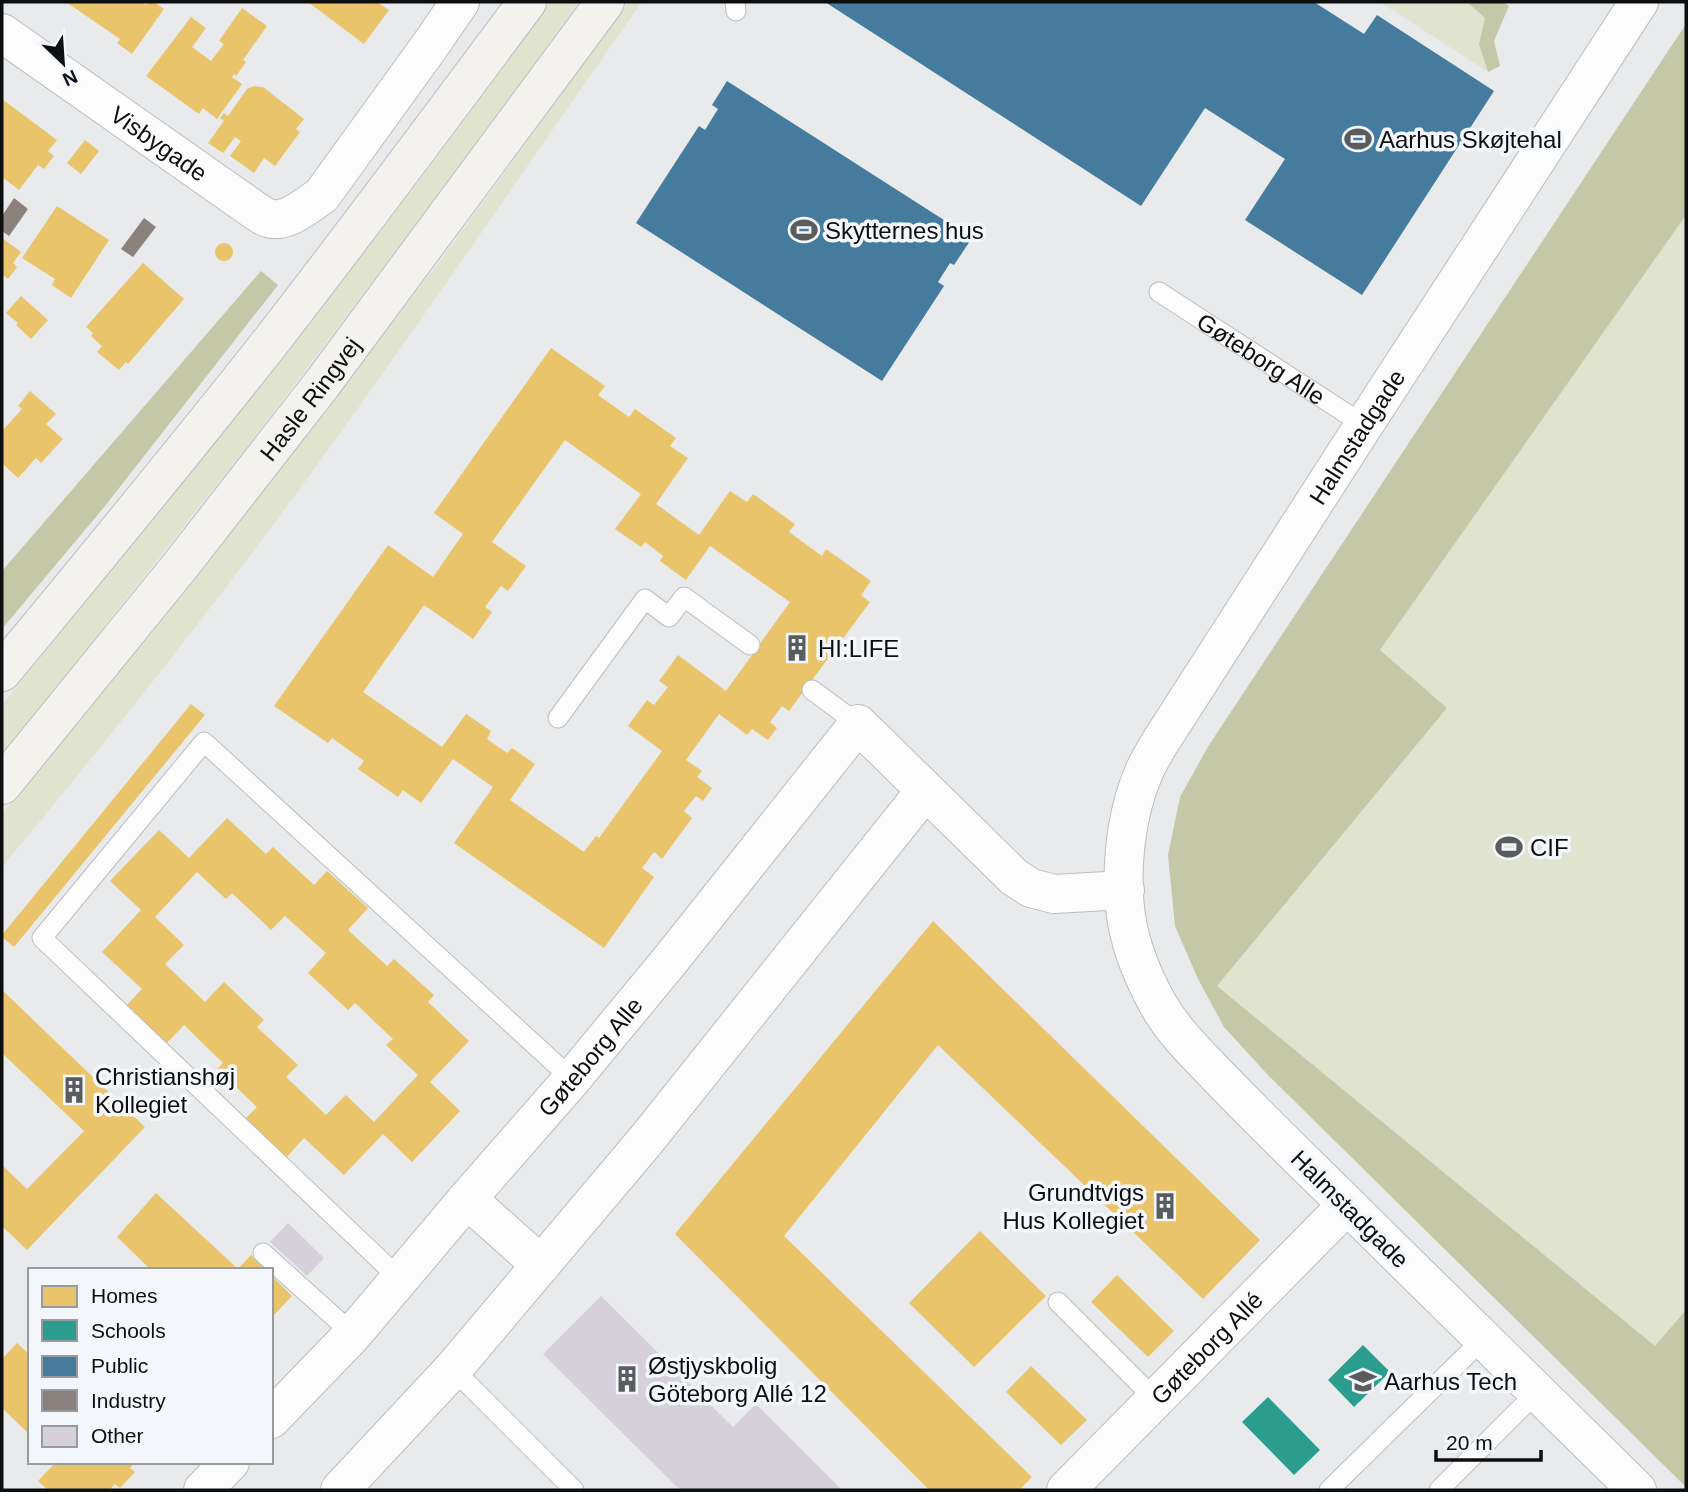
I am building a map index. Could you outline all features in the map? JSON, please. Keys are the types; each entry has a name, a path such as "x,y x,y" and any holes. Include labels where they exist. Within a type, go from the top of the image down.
{"main road":[{"path":"2,672 135,512 271,341 527,2"},
{"name":"Hasle Ringvej","path":"2,785 180,566 322,384 605,2"}],"street":[{"path":"2,10 7,2"},
{"name":"Visbygade","path":"2,33 271,220 304,208 322,195 460,2"},
{"name":"Halmstadgade","path":"1637,1490 1258,1117 1173,1028 1149,985 1127,924 1124,859 1137,791 1144,771 1159,744 1639,2"},
{"path":"858,724 1014,877 1031,888 1054,894 1125,890"},
{"name":"Gøteborg Alle","path":"273,1417 353,1334 572,1079 858,724"},
{"path":"340,1490 453,1369 647,1139 925,790"},
{"path":"467,1199 541,1265"},
{"name":"Gøteborg Allé","path":"1066,1490 1347,1205"},
{"path":"203,1490 228,1464"}],"lane":[{"name":"Gøteborg Alle","path":"1159,292 1364,425"},
{"path":"558,718 645,600 669,617 684,597 750,645"},
{"path":"812,690 858,724"},
{"path":"400,1279 42,938 204,741 572,1079"},
{"path":"263,1253 353,1334"},
{"path":"1058,1302 1155,1399"},
{"path":"1329,1490 1482,1339"},
{"path":"453,1369 574,1490"},
{"path":"1439,1490 1537,1392"}],"green space":[{"path":"550,2 579,2 454,174 257,434 2,754 2,705 235,417 434,161"},
{"path":"629,2 642,2 325,454 167,663 2,867 2,814 177,601 440,261"},
{"path":"1380,2 1467,2 1485,18 1480,44 1488,72"},
{"path":"1467,2 1503,2 1509,6 1494,41 1500,66 1488,72 1479,44 1485,18"},
{"path":"1686,24 1686,215 1380,650 1447,708 1217,986 1655,1346 1686,1310 1686,1487 1267,1074 1224,1027 1198,979 1175,926 1168,855 1180,797 1209,745"},
{"name":"CIF","path":"1686,215 1686,1362 1656,1347 1217,986 1447,708 1380,650"},
{"path":"261,271 278,285 105,506 2,629 2,571"}],"building: Homes":[{"path":"66,2 142,2 146,5 148,2 154,2 164,9 132,54 117,43 120,39"},
{"path":"308,2 377,2 389,10 364,44"},
{"path":"242,8 267,26 243,60 246,62 236,76 234,74 232,77 242,84 217,119 203,108 199,114 146,76 191,17 206,28 192,47 211,61 224,44 219,41"},
{"path":"254,86 263,87 304,119 296,129 300,132 275,166 264,158 254,173 230,156 241,141 235,137 223,153 208,143 224,121 220,118 224,113 228,116 247,89"},
{"path":"2,99 57,140 48,151 54,156 44,169 38,165 19,190 2,177"},
{"path":"85,140 99,151 81,174 67,163"},
{"path":"57,206 109,240 71,298 52,285 55,279 22,258"},
{"path":"2,238 21,252 13,263 17,267 8,279 2,274"},
{"path":"224,243 230,246 233,252 230,258 224,261 218,258 215,252 218,246"},
{"path":"143,263 184,299 128,364 126,362 119,370 97,352 102,346 86,327"},
{"path":"21,296 48,320 31,339 6,313"},
{"name":"HI:LIFE","path":"551,348 605,386 598,395 629,417 635,409 676,438 670,446 688,458 656,504 699,535 730,491 747,502 753,494 795,524 789,532 822,556 826,549 871,581 861,595 870,602 789,711 782,706 770,722 777,728 768,740 752,729 747,735 719,714 686,760 702,771 697,777 712,788 703,801 696,796 684,811 692,818 662,859 654,852 642,868 654,877 604,948 454,843 493,787 453,759 421,803 403,790 398,797 358,769 364,761 332,738 328,743 274,706 388,545 433,577 463,534 434,513","holes":["565,440 641,494 615,529 641,547 645,542 663,556 660,561 686,580 710,546 790,602 726,691 678,655 659,681 668,687 654,705 647,700 628,726 662,751 599,838 596,836 584,852 510,800 535,764 512,748 507,753 487,739 491,731 466,714 442,747 363,692 424,605 473,639 492,612 485,607 501,586 508,591 526,566 492,542"]},
{"path":"30,391 56,414 46,424 63,439 41,463 36,458 18,478 2,463 2,431 22,409 18,406"},
{"path":"191,704 205,715 14,947 2,935"},
{"path":"227,818 266,854 273,847 314,885 327,871 368,908 348,930 387,966 394,959 434,995 428,1002 469,1041 430,1082 460,1111 412,1162 383,1134 344,1175 304,1138 285,1159 244,1120 257,1107 217,1069 223,1063 184,1025 165,1045 125,1007 142,989 102,952 141,910 110,881 159,830 189,858","holes":["197,872 226,899 232,893 271,930 285,916 326,953 308,973 348,1010 355,1003 393,1039 386,1045 418,1075 374,1122 346,1095 326,1115 286,1077 298,1065 257,1027 264,1020 224,982 205,1002 165,964 184,945 155,917"]},
{"name":"Grundtvigs Hus Kollegiet","path":"933,921 1260,1240 1203,1299 938,1045 784,1236 1032,1477 1019,1490 929,1490 675,1234"},
{"name":"Christianshøj Kollegiet","path":"2,990 145,1127 27,1250 2,1226 2,1165 27,1189 84,1131 2,1053"},
{"path":"156,1193 237,1268 149,1268 117,1237"},
{"name":"Grundtvigs Hus Kollegiet","path":"980,1231 1046,1296 974,1367 909,1303"},
{"path":"251,1255 264,1268 239,1268"},
{"path":"1117,1275 1174,1331 1148,1357 1091,1302"},
{"path":"273,1277 292,1296 273,1316"},
{"path":"17,1343 28,1353 28,1433 2,1408 2,1359"},
{"path":"1031,1366 1087,1420 1061,1445 1006,1392"},
{"path":"54,1464 133,1464 130,1468 135,1472 120,1488 115,1484 109,1490 48,1490 38,1481"}],"building: Schools":[{"path":"1363,1345 1390,1372 1354,1407 1328,1380"},
{"path":"1268,1397 1320,1450 1294,1475 1242,1422"}],"building: Public":[{"name":"Aarhus Skøjtehal","path":"825,2 1314,2 1364,34 1377,15 1494,91 1362,295 1245,220 1285,159 1205,108 1141,206"},
{"name":"Skytternes hus","path":"727,81 972,238 954,265 950,263 938,282 944,286 882,381 636,223 699,126 705,130 718,109 712,105"}],"building: Industry":[{"path":"14,198 28,209 9,236 2,231 2,216"},
{"path":"144,218 156,227 133,257 121,249"}],"building: Other":[{"path":"288,1223 324,1258 307,1276 270,1242"},
{"name":"Østjyskbolig Göteborg Allé 12","path":"601,1296 733,1427 756,1404 842,1490 680,1490 543,1354"}],"place":[{"name":"Aarhus Skøjtehal","path":"1358,139"},
{"name":"Skytternes hus","path":"804,230"},
{"name":"HI:LIFE","path":"797,648"},
{"name":"CIF","path":"1509,847"},
{"name":"Christianshøj Kollegiet","path":"74,1090"},
{"name":"Grundtvigs Hus Kollegiet","path":"1165,1206"},
{"name":"Østjyskbolig Göteborg Allé 12","path":"627,1379"},
{"name":"Aarhus Tech","path":"1363,1381"}]}
